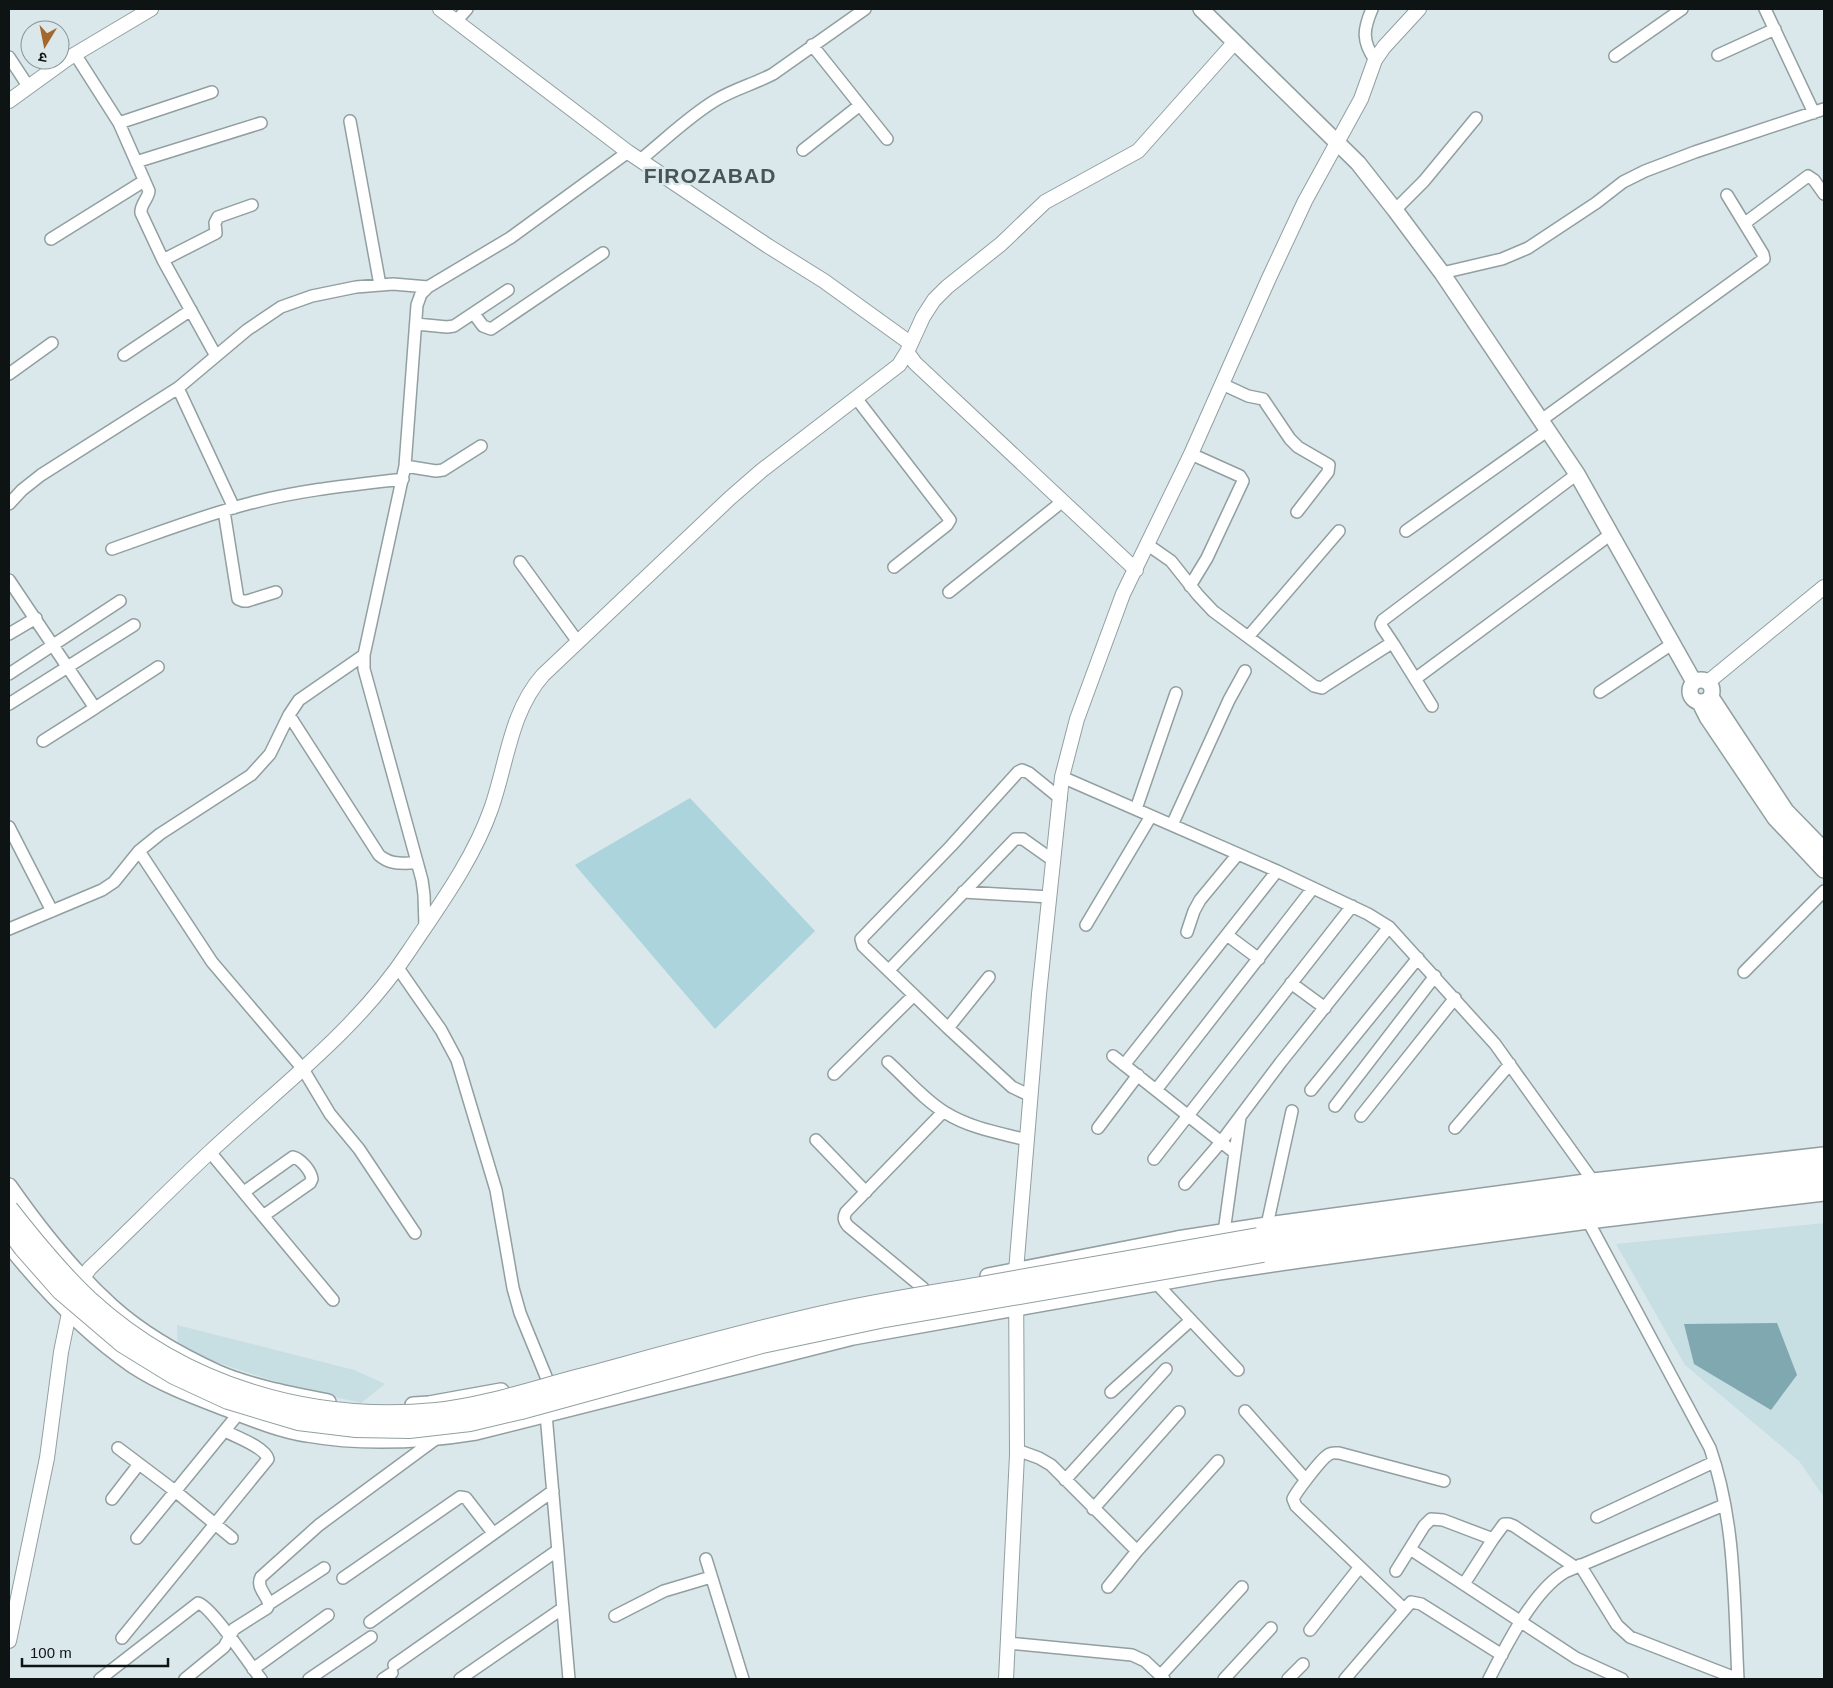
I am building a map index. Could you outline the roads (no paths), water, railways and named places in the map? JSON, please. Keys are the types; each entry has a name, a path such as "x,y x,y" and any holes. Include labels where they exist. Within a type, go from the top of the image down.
{"main road":[{"path":"1201,9 1337,141 1370,178 1442,273 1577,474 1672,644 1701,682 1712,687 1705,700 1707,717 1762,801 1791,836 1824,870"},
{"path":"1701,682 1690,688 1690,694 1693,700 1705,700"},
{"path":"1705,700 1786,811 1824,850"},
{"path":"9,1209 47,1257 90,1301 130,1332 176,1362 218,1383 256,1396 333,1412 382,1414 438,1412 500,1400 754,1331 844,1310 1593,1181 1824,1155"},
{"path":"9,1229 22,1248 61,1290 122,1343 174,1375 228,1400 298,1421 356,1428 400,1429 470,1422 521,1410 762,1344 1263,1238 1597,1194 1824,1167"},
{"path":"9,1186 52,1246 82,1278 112,1308 158,1341 219,1373 292,1395 332,1403 380,1407 429,1404 496,1393 770,1320 834,1305 1176,1239 1224,1232 1263,1238 1603,1208 1824,1181"},
{"path":"9,1247 69,1312 135,1366 187,1393 239,1413 305,1434 347,1439 395,1441 437,1438 476,1432 852,1337 1016,1308 1300,1260 1588,1221 1824,1193"}],"street":[{"path":"9,101 75,54 151,9"},
{"path":"440,9 634,156 768,246 824,281 909,348 915,363 1136,570"},
{"path":"457,20 467,9"},
{"path":"425,926 424,895 366,680 364,655 405,466 419,299 428,287 510,238 709,104 726,94 768,77 864,9"},
{"path":"1372,9 1364,36 1365,44 1375,60"},
{"path":"1006,1679 1017,1450 1016,1271 1030,1096 1062,777 1077,718 1123,594 1191,454 1269,278 1337,141 1362,99 1375,60 1384,47 1419,9"},
{"path":"1615,56 1682,9"},
{"path":"1442,273 1502,258 1528,248 1623,182 1645,170 1819,111 1764,9"},
{"path":"1718,55 1775,29"},
{"path":"9,1641 47,1458 61,1352 76,1287 82,1278 210,1152 303,1070 348,1026 377,995 398,968 458,875 483,828 491,809 513,730 525,700 533,687 543,675 730,498 794,445 898,365 909,348 923,317 934,300 947,287 1000,244 1045,202 1138,151 1234,43"},
{"path":"812,45 887,139"},
{"path":"75,54 119,123 149,191 141,213 163,260 216,356"},
{"path":"9,57 28,86"},
{"path":"119,123 212,92"},
{"path":"803,150 860,105"},
{"path":"1395,210 1424,181 1476,118"},
{"path":"350,121 380,284"},
{"path":"136,162 261,123"},
{"path":"1744,223 1808,176 1814,180 1824,194"},
{"path":"51,239 144,181"},
{"path":"1406,531 1764,259 1763,254 1728,195"},
{"path":"163,260 216,233 215,223 218,216 252,205"},
{"path":"474,314 483,326 491,329 603,253"},
{"path":"9,504 22,490 41,475 178,388 267,316 296,301 356,287 380,284 408,284 428,287"},
{"path":"416,324 447,327 461,323 508,290"},
{"path":"124,355 191,310"},
{"path":"9,374 52,343"},
{"path":"1222,384 1248,396 1263,398 1290,439 1298,447 1329,465 1328,472 1297,512"},
{"path":"178,388 229,509 238,599 247,601 276,592"},
{"path":"856,398 950,520 947,525 894,567"},
{"path":"405,466 436,471 442,470 481,446"},
{"path":"1190,586 1207,558 1243,481 1240,476 1191,454"},
{"path":"1432,706 1382,627 1383,620 1577,474"},
{"path":"112,549 229,509 268,498 402,479"},
{"path":"949,592 1063,501"},
{"path":"1248,637 1340,532"},
{"path":"1415,679 1611,534"},
{"path":"1148,545 1171,561 1190,586 1213,611 1314,686 1322,688 1387,645 1394,645"},
{"path":"520,562 578,642"},
{"path":"9,580 95,708"},
{"path":"1701,682 1824,587"},
{"path":"9,674 120,602"},
{"path":"9,634 36,618"},
{"path":"9,704 134,625"},
{"path":"1600,692 1672,644"},
{"path":"9,929 102,890 114,882 139,851 160,834 251,775 270,754 289,715 299,700 364,655"},
{"path":"43,741 158,667"},
{"path":"1172,825 1229,700 1245,671"},
{"path":"1136,809 1176,693"},
{"path":"289,715 379,855 384,860 391,862 416,863"},
{"path":"1030,1096 1012,1087 948,1028 861,942 862,937 944,853 1018,772 1022,770 1029,772 1060,799"},
{"path":"1062,777 1277,871 1352,906 1389,927 1485,1032 1593,1181"},
{"path":"1086,925 1151,816"},
{"path":"9,827 52,911"},
{"path":"888,970 1015,839 1023,839 1054,861"},
{"path":"139,851 212,962 303,1070 330,1114 360,1149 415,1233"},
{"path":"1187,932 1200,900 1238,854"},
{"path":"1124,1065 1277,871"},
{"path":"1156,1090 1313,888"},
{"path":"1744,972 1824,890"},
{"path":"963,892 1050,897"},
{"path":"1154,1159 1352,906"},
{"path":"1185,1184 1221,1142 1389,927"},
{"path":"1226,935 1259,959"},
{"path":"1311,1090 1418,958"},
{"path":"398,968 441,1030 457,1060 496,1190 513,1288 520,1313 547,1379"},
{"path":"1335,1106 1434,976"},
{"path":"948,1028 989,977"},
{"path":"1291,983 1325,1008"},
{"path":"834,1074 914,995"},
{"path":"1361,1116 1454,998"},
{"path":"1113,1056 1235,1153"},
{"path":"888,1062 944,1112 976,1127 1027,1140"},
{"path":"1455,1128 1510,1064"},
{"path":"1098,1128 1138,1076"},
{"path":"1263,1238 1292,1111"},
{"path":"924,1288 844,1222 844,1217 846,1212 944,1112"},
{"path":"1224,1232 1240,1116"},
{"path":"816,1140 866,1192"},
{"path":"210,1152 333,1300"},
{"path":"244,1192 293,1156 310,1172 312,1180 310,1183 263,1216"},
{"path":"1464,1584 1493,1538 1504,1524 1509,1524 1578,1566 1616,1625 1630,1637 1738,1679 1732,1565 1724,1505 1710,1448 1588,1221"},
{"path":"1156,1284 1238,1370"},
{"path":"1111,1392 1191,1320"},
{"path":"1066,1480 1166,1369"},
{"path":"1246,1411 1306,1480"},
{"path":"1093,1509 1180,1412"},
{"path":"137,1538 239,1413"},
{"path":"546,1414 569,1679"},
{"path":"122,1638 268,1459 262,1450 225,1431"},
{"path":"269,1604 259,1582 266,1573 319,1525 437,1438"},
{"path":"118,1448 175,1491 232,1538"},
{"path":"1017,1450 1045,1461 1137,1551"},
{"path":"1404,1609 1359,1568 1294,1503 1295,1495 1325,1458 1333,1453 1340,1453 1444,1481"},
{"path":"1108,1587 1137,1551 1218,1461"},
{"path":"1597,1518 1714,1462"},
{"path":"112,1499 139,1464"},
{"path":"370,1622 553,1492"},
{"path":"343,1578 460,1497 466,1498 493,1533"},
{"path":"1489,1679 1521,1623 1547,1584 1554,1578 1578,1566 1724,1505"},
{"path":"1396,1571 1424,1526 1431,1520 1443,1520 1493,1538"},
{"path":"1410,1549 1576,1658 1622,1679"},
{"path":"389,1672 558,1550"},
{"path":"706,1559 743,1679"},
{"path":"185,1679 224,1647 234,1629 324,1568"},
{"path":"1310,1630 1359,1568"},
{"path":"616,1616 672,1588 711,1577"},
{"path":"1008,1643 1132,1655 1144,1661 1162,1678 1242,1587"},
{"path":"1345,1679 1411,1602 1421,1604 1502,1655"},
{"path":"100,1679 198,1603 204,1606 229,1636 260,1679"},
{"path":"460,1679 563,1608"},
{"path":"253,1669 328,1615"},
{"path":"1224,1679 1271,1628"},
{"path":"309,1679 371,1637"},
{"path":"1288,1679 1303,1664"}],"district":[{"name":"FIROZABAD","path":"710,175"}]}
